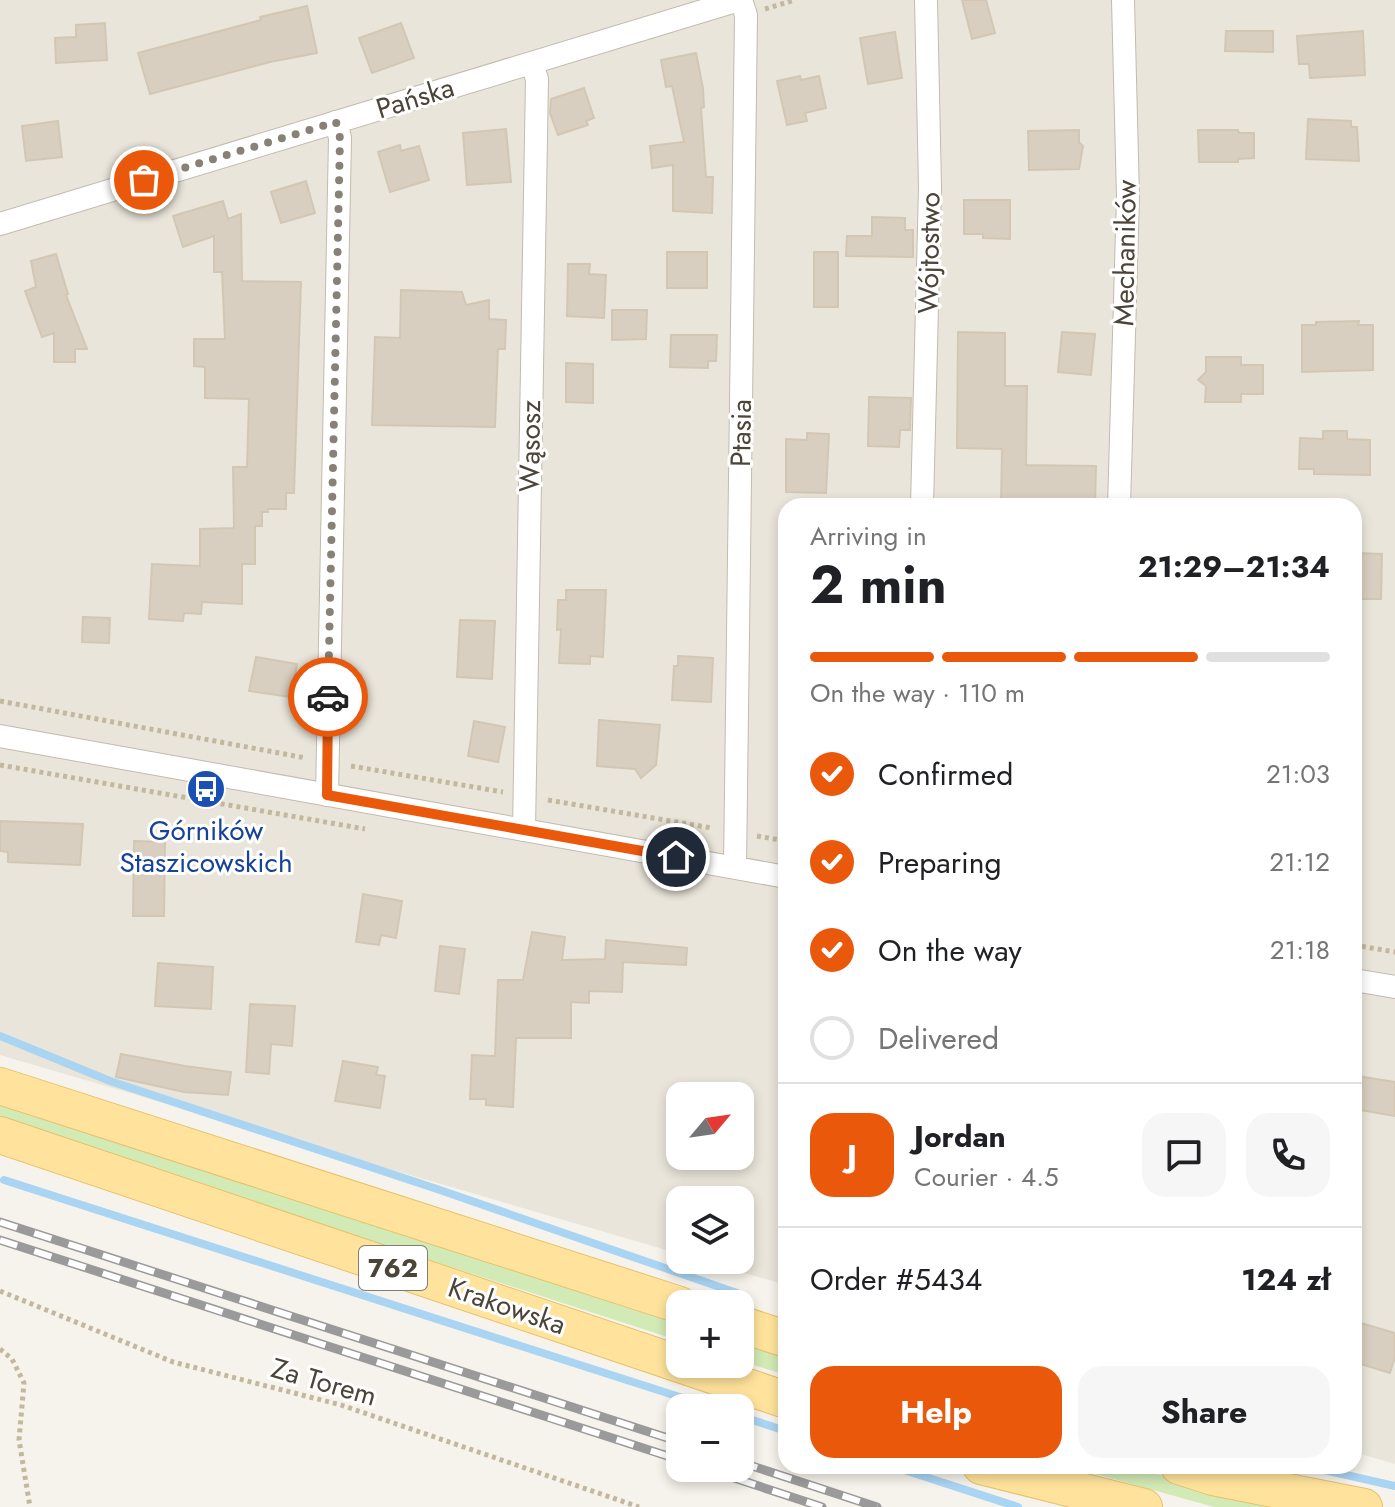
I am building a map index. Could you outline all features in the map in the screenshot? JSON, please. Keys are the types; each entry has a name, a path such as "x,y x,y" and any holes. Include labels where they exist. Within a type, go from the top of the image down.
{"main road":[{"name":"Krakowska","path":"0,1086 666,1300"},
{"name":"Krakowska","path":"0,1135 778,1397"},
{"path":"754,1329 778,1336"},
{"path":"1013,1474 1144,1507"},
{"path":"1204,1474 1364,1507"}],"street":[{"name":"Pańska","path":"0,224 740,0"},
{"name":"Ptasia","path":"735,867 746,15 740,0"},
{"name":"Wójtostwo","path":"922,498 930,187 926,0"},
{"name":"Mechaników","path":"1119,498 1128,197 1123,0"},
{"name":"Wąsosz","path":"524,830 537,79 532,64"},
{"path":"327,795 340,138 336,122"},
{"path":"0,736 778,875"},
{"path":"1362,981 1395,987"}],"path":[{"path":"0,701 327,762 778,840"},
{"path":"1362,946 1395,952"},
{"name":"Za Torem","path":"0,1291 173,1362 341,1405 639,1507"},
{"path":"0,1349 12,1359 24,1383 19,1440 30,1507"}],"shaded area":[{"path":"0,0 1395,0 1395,1464 1362,1454 1362,498 778,498 778,1283 748,1274 754,1274 754,1186 666,1186 666,1250 0,1055"}],"green space":[{"path":"0,1102 666,1317 666,1336 0,1121"},
{"path":"754,1347 778,1354 778,1373 754,1365"},
{"path":"1096,1474 1157,1474 1285,1507 1214,1507"}],"building":[{"path":"962,0 986,0 995,33 972,39"},
{"path":"307,6 317,53 270,62 150,94 138,53"},
{"path":"105,23 107,60 56,63 55,38 76,37 76,25"},
{"path":"401,23 414,58 372,73 359,38"},
{"path":"1226,31 1273,31 1273,52 1225,51"},
{"path":"1363,31 1365,75 1310,78 1309,64 1299,64 1297,36"},
{"path":"895,32 902,78 868,84 860,38"},
{"path":"696,53 703,88 704,107 701,108 706,177 713,177 712,213 673,211 673,165 652,168 650,146 684,142 672,86 666,87 661,60"},
{"path":"800,76 801,80 819,76 826,108 805,113 807,121 787,125 777,81"},
{"path":"584,88 594,118 586,121 588,125 558,135 550,113 551,99"},
{"path":"1308,119 1351,121 1351,127 1357,127 1359,161 1306,159"},
{"path":"58,121 62,157 26,161 22,126"},
{"path":"506,129 511,182 467,185 463,133"},
{"path":"1079,130 1079,142 1083,146 1079,169 1029,170 1028,131"},
{"path":"1198,130 1254,133 1254,158 1238,159 1238,162 1199,162"},
{"path":"400,145 401,151 419,146 429,180 390,192 378,152"},
{"path":"306,181 315,213 281,223 271,192"},
{"path":"964,200 1010,200 1010,239 964,234"},
{"path":"223,201 228,219 241,214 242,281 301,282 294,493 286,493 286,509 262,512 262,526 255,526 255,564 242,564 242,604 202,602 201,614 184,613 183,621 149,619 152,564 200,566 200,529 234,528 233,467 247,467 249,399 205,398 205,367 194,366 194,339 225,339 222,272 214,272 214,236 183,247 173,216"},
{"path":"872,217 905,218 905,230 913,230 913,257 846,256 847,236 872,236"},
{"path":"667,252 707,252 707,288 667,288"},
{"path":"814,252 838,252 838,307 814,307"},
{"path":"56,254 66,295 87,349 75,349 75,362 54,362 54,333 42,337 25,291 36,287 31,261"},
{"path":"568,264 590,264 589,274 606,275 604,318 567,316"},
{"path":"401,290 462,292 466,305 489,300 489,319 506,320 505,349 498,349 495,427 372,425 375,337 400,338"},
{"path":"612,310 647,310 646,339 612,340"},
{"path":"1359,321 1358,325 1373,325 1373,370 1302,372 1302,325"},
{"path":"958,332 1005,333 1005,386 1027,386 1026,465 1096,466 1095,498 1001,498 1002,449 957,448"},
{"path":"1062,332 1095,334 1091,375 1058,372"},
{"path":"671,335 717,335 716,361 708,361 708,368 670,367"},
{"path":"1206,357 1241,357 1241,365 1263,365 1263,394 1241,394 1241,402 1205,402 1206,386 1198,380 1206,372"},
{"path":"566,363 593,364 593,403 566,402"},
{"path":"869,397 911,398 910,430 900,430 899,447 868,446"},
{"path":"1323,431 1347,431 1347,439 1370,440 1370,475 1314,474 1314,469 1299,469 1300,438 1323,439"},
{"path":"807,433 829,434 826,493 786,492 786,439 807,440"},
{"path":"1362,553 1382,554 1381,599 1362,599"},
{"path":"566,590 606,590 603,657 590,656 590,664 559,663 561,629 557,630 558,600 566,600"},
{"path":"83,617 110,618 109,643 82,642"},
{"path":"460,620 495,621 492,679 457,677"},
{"path":"678,656 713,658 711,702 672,700 674,666 678,666"},
{"path":"256,657 297,664 291,697 249,691"},
{"path":"599,720 660,725 656,765 641,778 635,769 597,766"},
{"path":"474,721 505,727 498,762 468,756"},
{"path":"0,821 83,824 80,865 8,862 8,852 0,851"},
{"path":"134,841 165,842 164,916 133,916"},
{"path":"363,894 402,901 396,938 381,935 379,945 356,942"},
{"path":"532,932 565,937 562,960 605,959 606,940 687,948 686,965 623,962 622,992 589,991 589,1003 571,1002 571,1038 516,1038 513,1107 486,1105 486,1099 470,1099 472,1055 495,1056 498,980 523,980"},
{"path":"440,946 465,949 459,994 435,991"},
{"path":"158,963 213,967 211,1009 155,1006"},
{"path":"250,1004 295,1006 292,1046 271,1044 269,1074 246,1072"},
{"path":"121,1054 231,1072 228,1095 184,1092 116,1077"},
{"path":"343,1061 378,1067 376,1075 385,1076 380,1108 335,1101"},
{"path":"1362,1077 1395,1082 1395,1116 1362,1110"},
{"path":"1362,1323 1395,1333 1395,1357 1390,1373 1362,1364"}],"waterway":[{"path":"0,1036 110,1081 728,1290"},
{"path":"4,1180 670,1394"},
{"path":"754,1421 778,1428"},
{"path":"917,1474 1018,1507"},
{"path":"1342,1474 1395,1486"}],"railway":[{"path":"0,1222 666,1437"},
{"path":"0,1240 666,1455"},
{"path":"754,1467 877,1507"},
{"path":"746,1482 822,1507"}],"way so far":[{"path":"144,180 336,122 340,138 328,697"}],"place":[{"name":"Górników Staszicowskich","path":"206,789"}],"route":[{"path":"328,697 327,795 676,857"}]}
